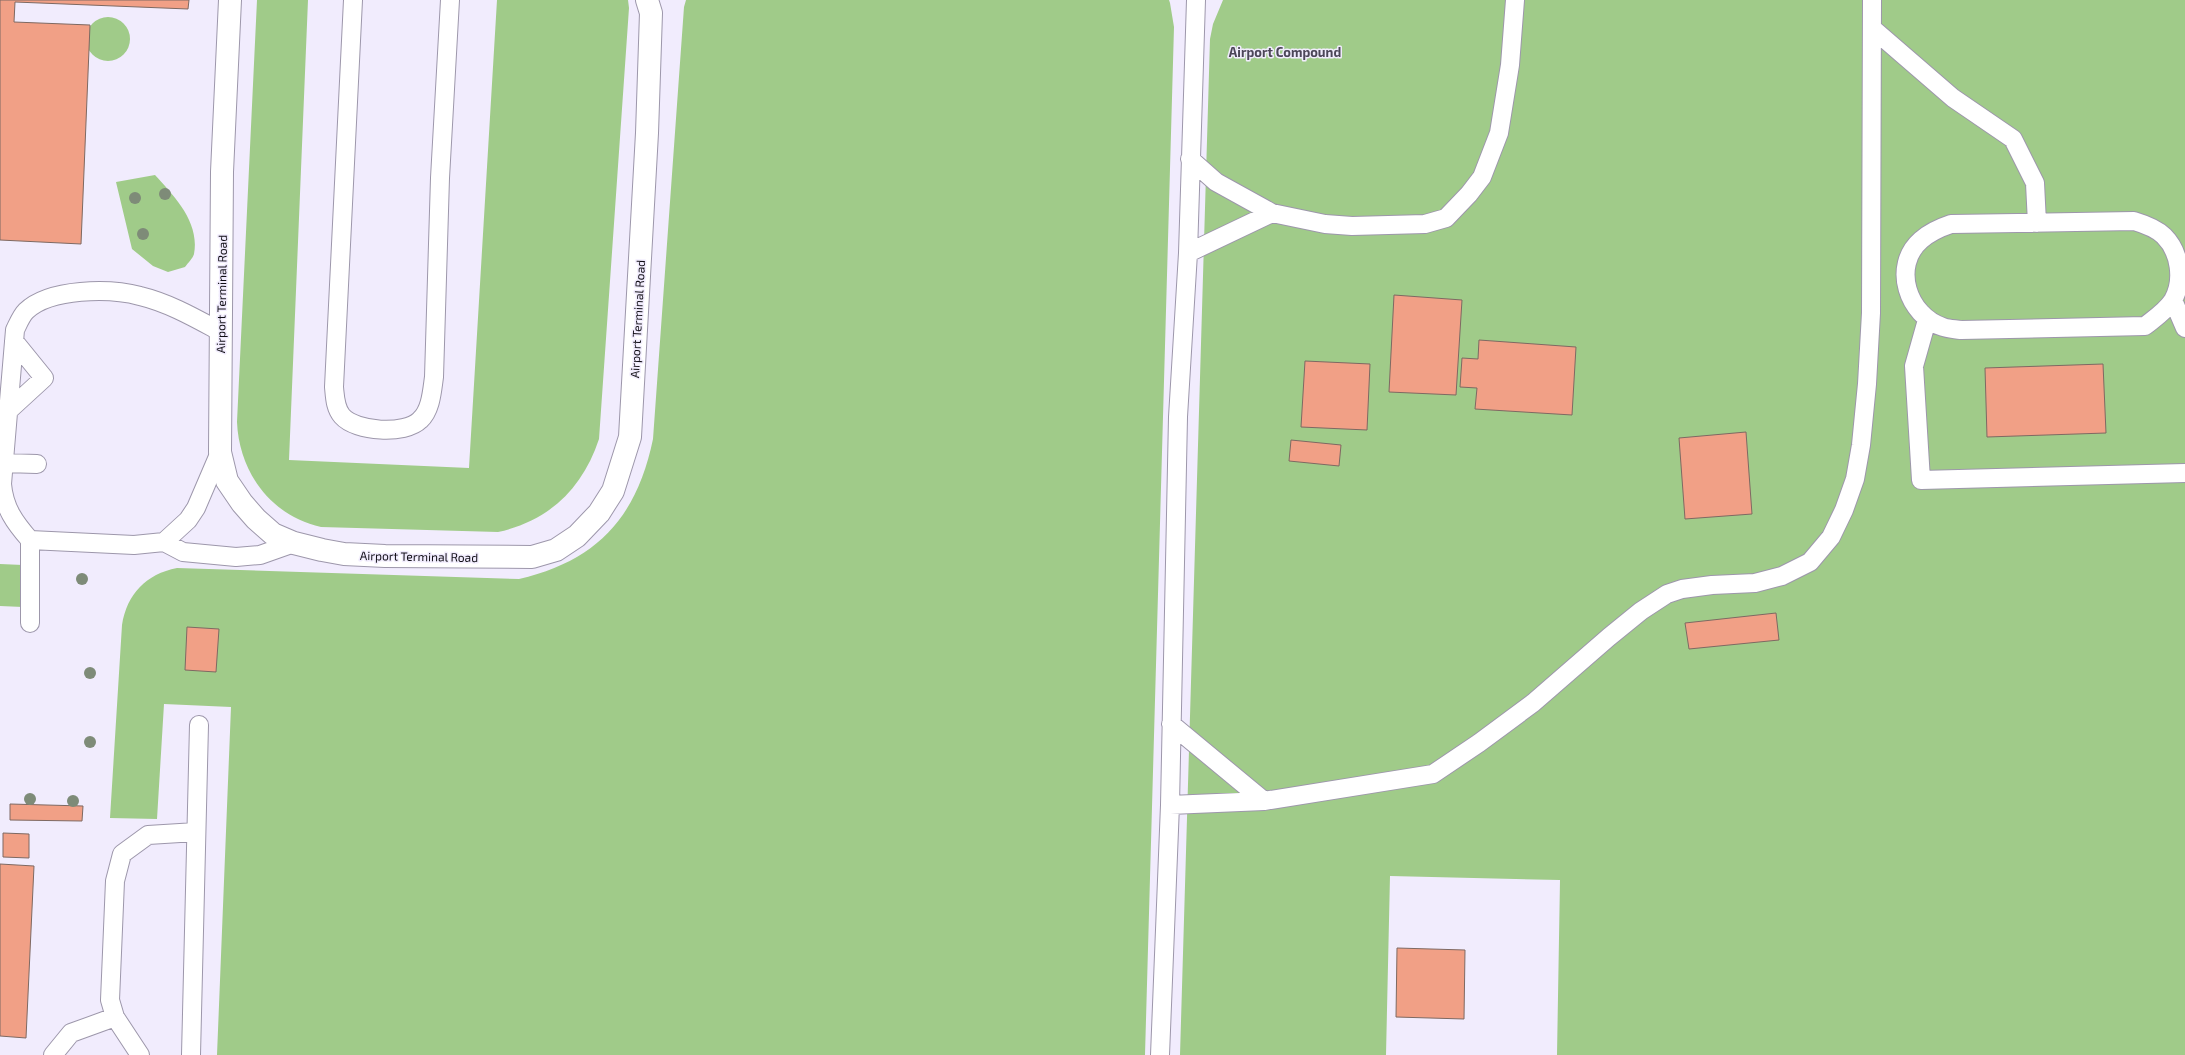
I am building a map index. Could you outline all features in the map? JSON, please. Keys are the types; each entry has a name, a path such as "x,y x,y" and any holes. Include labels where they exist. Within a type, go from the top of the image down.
{"street":[{"name":"Airport Terminal Road","path":"230,0 222,172 220,452 227,481 242,503 273,534 294,543 344,554 532,557 556,550 577,536 599,513 613,492 630,437 647,133 652,4"}],"lane":[{"path":"353,0 335,380 336,404 342,416 362,427 404,429 415,424 424,415 432,396 434,377 440,178 450,0"},
{"path":"1160,1055 1170,805 1178,417 1188,253 1196,0"},
{"path":"1190,159 1216,182 1272,213 1325,224 1352,226 1425,224 1446,218 1469,194 1482,177 1498,134 1510,65 1515,0"},
{"path":"1170,805 1264,801 1433,774 1479,743 1533,703 1641,611 1667,594 1682,589 1704,586 1755,583 1782,576 1810,562 1831,537 1844,510 1855,479 1867,384 1871,305 1872,0"},
{"path":"1872,28 1953,98 2013,139 2035,183 2037,223"},
{"path":"1188,253 1272,213"},
{"path":"2134,221 2150,226 2164,236 2175,255 2179,266 2179,283 2173,300 2161,314 2145,326 1961,330 1943,328 1927,320 1915,307 1907,291 1906,273 1910,256 1920,241 1934,230 1951,224 2037,223 2134,221"},
{"path":"30,623 30,540 16,524 8,510 2,484 14,341 19,322 25,312 45,298 81,293 122,292 140,296 175,308 221,332"},
{"path":"2173,300 2185,328"},
{"path":"1927,320 1914,366 1920,480 2185,473"},
{"path":"8,411 44,378 14,341"},
{"path":"164,542 188,520 196,508 220,452"},
{"path":"4,463 37,464"},
{"path":"30,540 134,545 164,542 182,552 236,557 260,555 294,543"},
{"path":"1172,724 1264,801"},
{"path":"191,1055 198,725"},
{"path":"140,1055 115,1017 110,1000 115,881 122,854 148,835 196,832"},
{"path":"53,1055 71,1032 115,1017"}],"green space":[{"path":"257,0 308,0 289,460 469,468 497,0 628,0 629,8 599,439 584,473 573,487 562,500 533,520 498,532 321,527 303,521 287,513 273,502 261,489 251,474 244,458 239,440 237,422"},
{"path":"686,0 1169,0 1174,27 1145,1055 217,1055 231,707 164,704 157,819 110,818 122,625 128,604 133,595 147,580 166,571 177,568 519,579 546,571 571,560 591,547 609,532 624,513 636,491 646,467 653,439 684,7"},
{"path":"1223,0 2185,0 2185,1055 1557,1055 1560,880 1390,876 1386,1055 1180,1055 1210,39 1213,24"},
{"path":"104,17 112,17 117,18 124,23 129,30 129,48 124,55 117,60 104,61 96,58 89,51 86,43 86,35 89,27 96,20"},
{"path":"155,175 184,210 193,231 195,242 192,259 185,267 168,272 153,266 132,249 116,182"},
{"path":"0,564 23,565 23,607 0,606"}],"building":[{"path":"0,0 189,0 188,9 15,2 14,22 90,25 81,244 0,240"},
{"path":"1394,295 1462,300 1456,395 1389,392"},
{"path":"1479,340 1576,347 1572,415 1475,409 1477,388 1460,387 1462,358 1478,359"},
{"path":"1305,361 1370,364 1367,430 1301,427"},
{"path":"2103,364 2106,433 1987,437 1985,368"},
{"path":"1746,432 1752,514 1685,519 1679,438"},
{"path":"1291,440 1341,445 1339,466 1289,461"},
{"path":"1776,613 1779,640 1689,649 1685,623"},
{"path":"187,627 219,629 216,672 185,670"},
{"path":"10,804 83,806 82,821 10,820"},
{"path":"3,833 29,834 29,858 3,857"},
{"path":"0,864 34,866 26,1038 0,1036"},
{"path":"1397,948 1465,950 1464,1019 1396,1017"}],"district":[{"name":"Airport Compound","path":"1285,52"}]}
